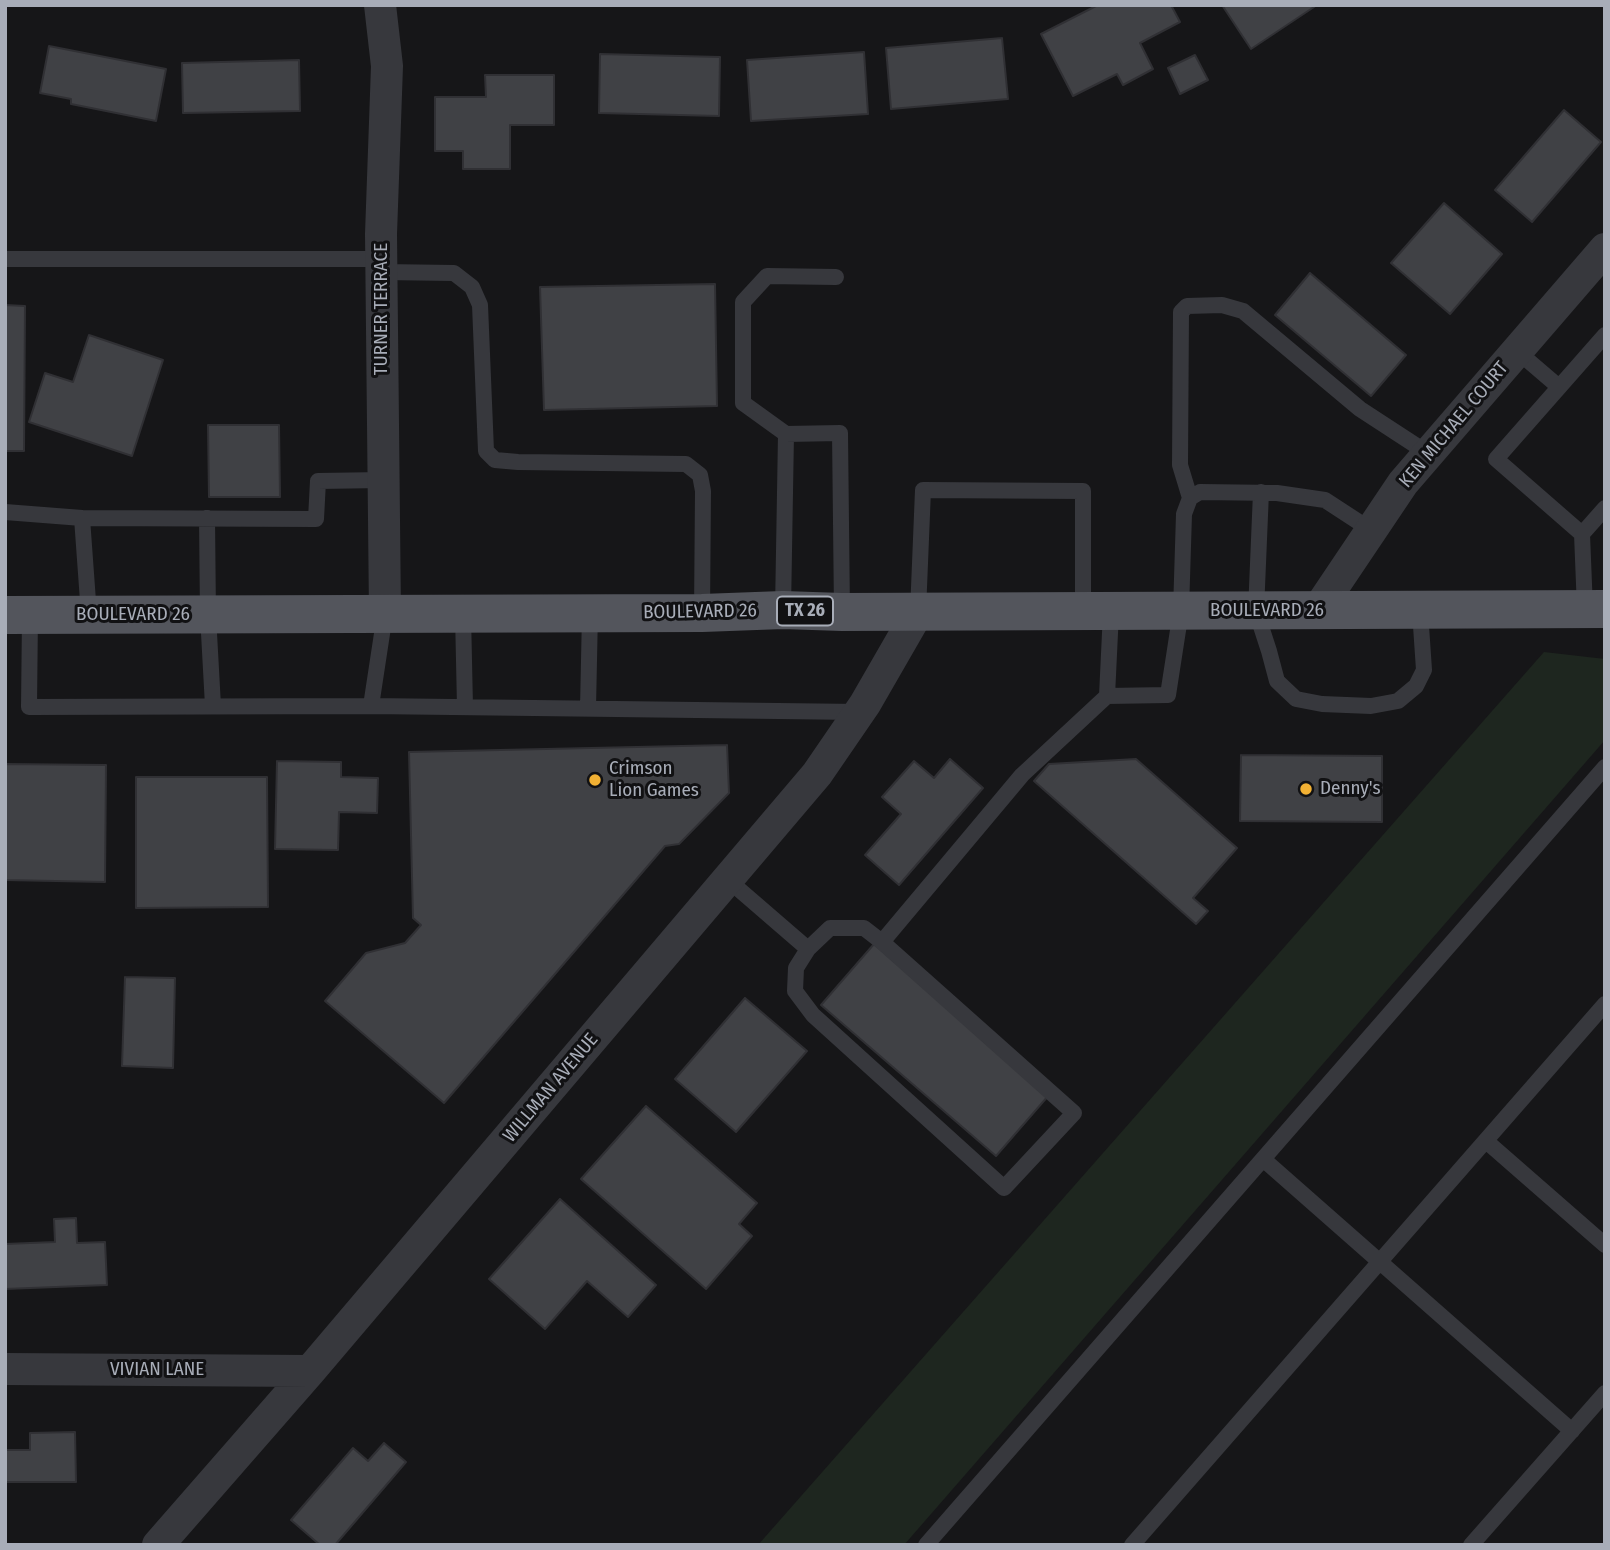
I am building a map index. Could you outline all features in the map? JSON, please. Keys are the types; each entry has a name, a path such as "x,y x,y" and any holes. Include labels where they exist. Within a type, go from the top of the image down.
{"main road":[{"name":"BOULEVARD 26","path":"18,615 1595,609"}],"street":[{"name":"TURNER TERRACE","path":"380,5 387,66 382,266 385,614"},
{"name":"KEN MICHAEL COURT","path":"1317,611 1403,483 1605,249"},
{"name":"WILLMAN AVENUE","path":"158,1545 310,1371 817,774 859,712 918,612"},
{"name":"VIVIAN LANE","path":"5,1369 310,1371"}],"lane":[{"path":"5,259 382,266 454,273 472,287 480,305 486,451 495,460 686,464 700,475 703,491 702,613"},
{"path":"836,276 767,276 743,302 743,403 786,434 840,433 842,612"},
{"path":"882,942 1023,775 1107,696 1168,695 1181,611 1184,514 1190,498 1180,465 1181,313 1187,306 1222,305 1244,311 1360,408 1429,454"},
{"path":"1595,609 1582,534 1496,459 1605,335"},
{"path":"1517,351 1559,387"},
{"path":"783,610 786,434"},
{"path":"5,512 82,517 316,519 318,481 383,480"},
{"path":"918,612 923,490 1083,491 1107,696"},
{"path":"1190,498 1200,492 1261,492 1325,500 1371,530"},
{"path":"1261,492 1256,611 1277,681 1296,699 1321,704 1371,706 1398,701 1416,686 1423,670 1420,611"},
{"path":"1582,534 1605,508"},
{"path":"82,517 89,615"},
{"path":"207,518 208,615 214,706"},
{"path":"588,709 590,613"},
{"path":"371,706 385,614"},
{"path":"463,614 465,707"},
{"path":"18,615 29,706 371,706 859,712"},
{"path":"926,1545 1605,767"},
{"path":"727,880 808,949"},
{"path":"830,928 864,928 1074,1113 1004,1188 813,1015 795,991 796,968 808,949 830,928"},
{"path":"1132,1545 1602,1012"},
{"path":"1486,1141 1605,1245"},
{"path":"1263,1158 1572,1431"},
{"path":"1471,1545 1605,1393"}],"shaded area":[{"path":"1544,652 1605,659 1605,740 904,1545 758,1545"}],"building":[{"path":"1098,5 1171,5 1180,22 1140,43 1153,69 1123,85 1117,74 1073,96 1041,34"},
{"path":"1222,5 1317,5 1251,49"},
{"path":"1002,38 1008,99 891,109 886,48"},
{"path":"49,46 166,69 156,121 71,104 71,99 40,93"},
{"path":"864,52 868,114 751,121 747,60"},
{"path":"600,54 720,57 719,116 599,113"},
{"path":"1195,55 1208,80 1180,94 1168,68"},
{"path":"299,60 300,111 183,113 182,63"},
{"path":"485,75 554,75 554,125 510,125 510,169 463,169 463,151 435,151 435,97 486,97"},
{"path":"1564,110 1601,142 1532,222 1495,190"},
{"path":"1444,203 1502,254 1450,314 1391,263"},
{"path":"1310,273 1406,355 1371,396 1275,315"},
{"path":"715,284 717,406 544,410 540,287"},
{"path":"5,305 25,306 24,451 5,451"},
{"path":"89,335 163,360 132,456 29,422 45,373 73,382"},
{"path":"208,425 279,425 280,497 209,497"},
{"path":"727,745 729,793 679,844 665,846 444,1103 325,1001 366,953 405,943 421,925 413,918 409,752"},
{"path":"1241,755 1382,756 1382,822 1240,821"},
{"path":"950,759 983,788 899,885 865,855 901,814 882,797 914,761 934,778"},
{"path":"1136,759 1237,848 1193,898 1208,911 1196,924 1034,781 1049,764"},
{"path":"277,761 341,762 341,777 378,778 377,813 339,812 338,850 275,849"},
{"path":"5,764 106,765 105,882 5,880"},
{"path":"136,777 267,777 268,907 136,908"},
{"path":"874,944 1049,1095 996,1156 821,1005"},
{"path":"125,977 175,978 173,1068 122,1066"},
{"path":"745,998 807,1051 736,1132 675,1079"},
{"path":"646,1106 757,1203 739,1224 752,1236 706,1289 581,1179"},
{"path":"560,1199 656,1285 628,1317 587,1281 545,1329 489,1279"},
{"path":"76,1218 77,1243 105,1242 107,1285 5,1289 5,1244 55,1242 54,1219"},
{"path":"75,1432 76,1482 5,1482 5,1450 30,1450 30,1433"},
{"path":"384,1443 406,1462 335,1545 320,1545 291,1520 353,1448 368,1461"}],"place":[{"name":"Crimson Lion Games","path":"595,780"},
{"name":"Denny's","path":"1306,789"}]}
